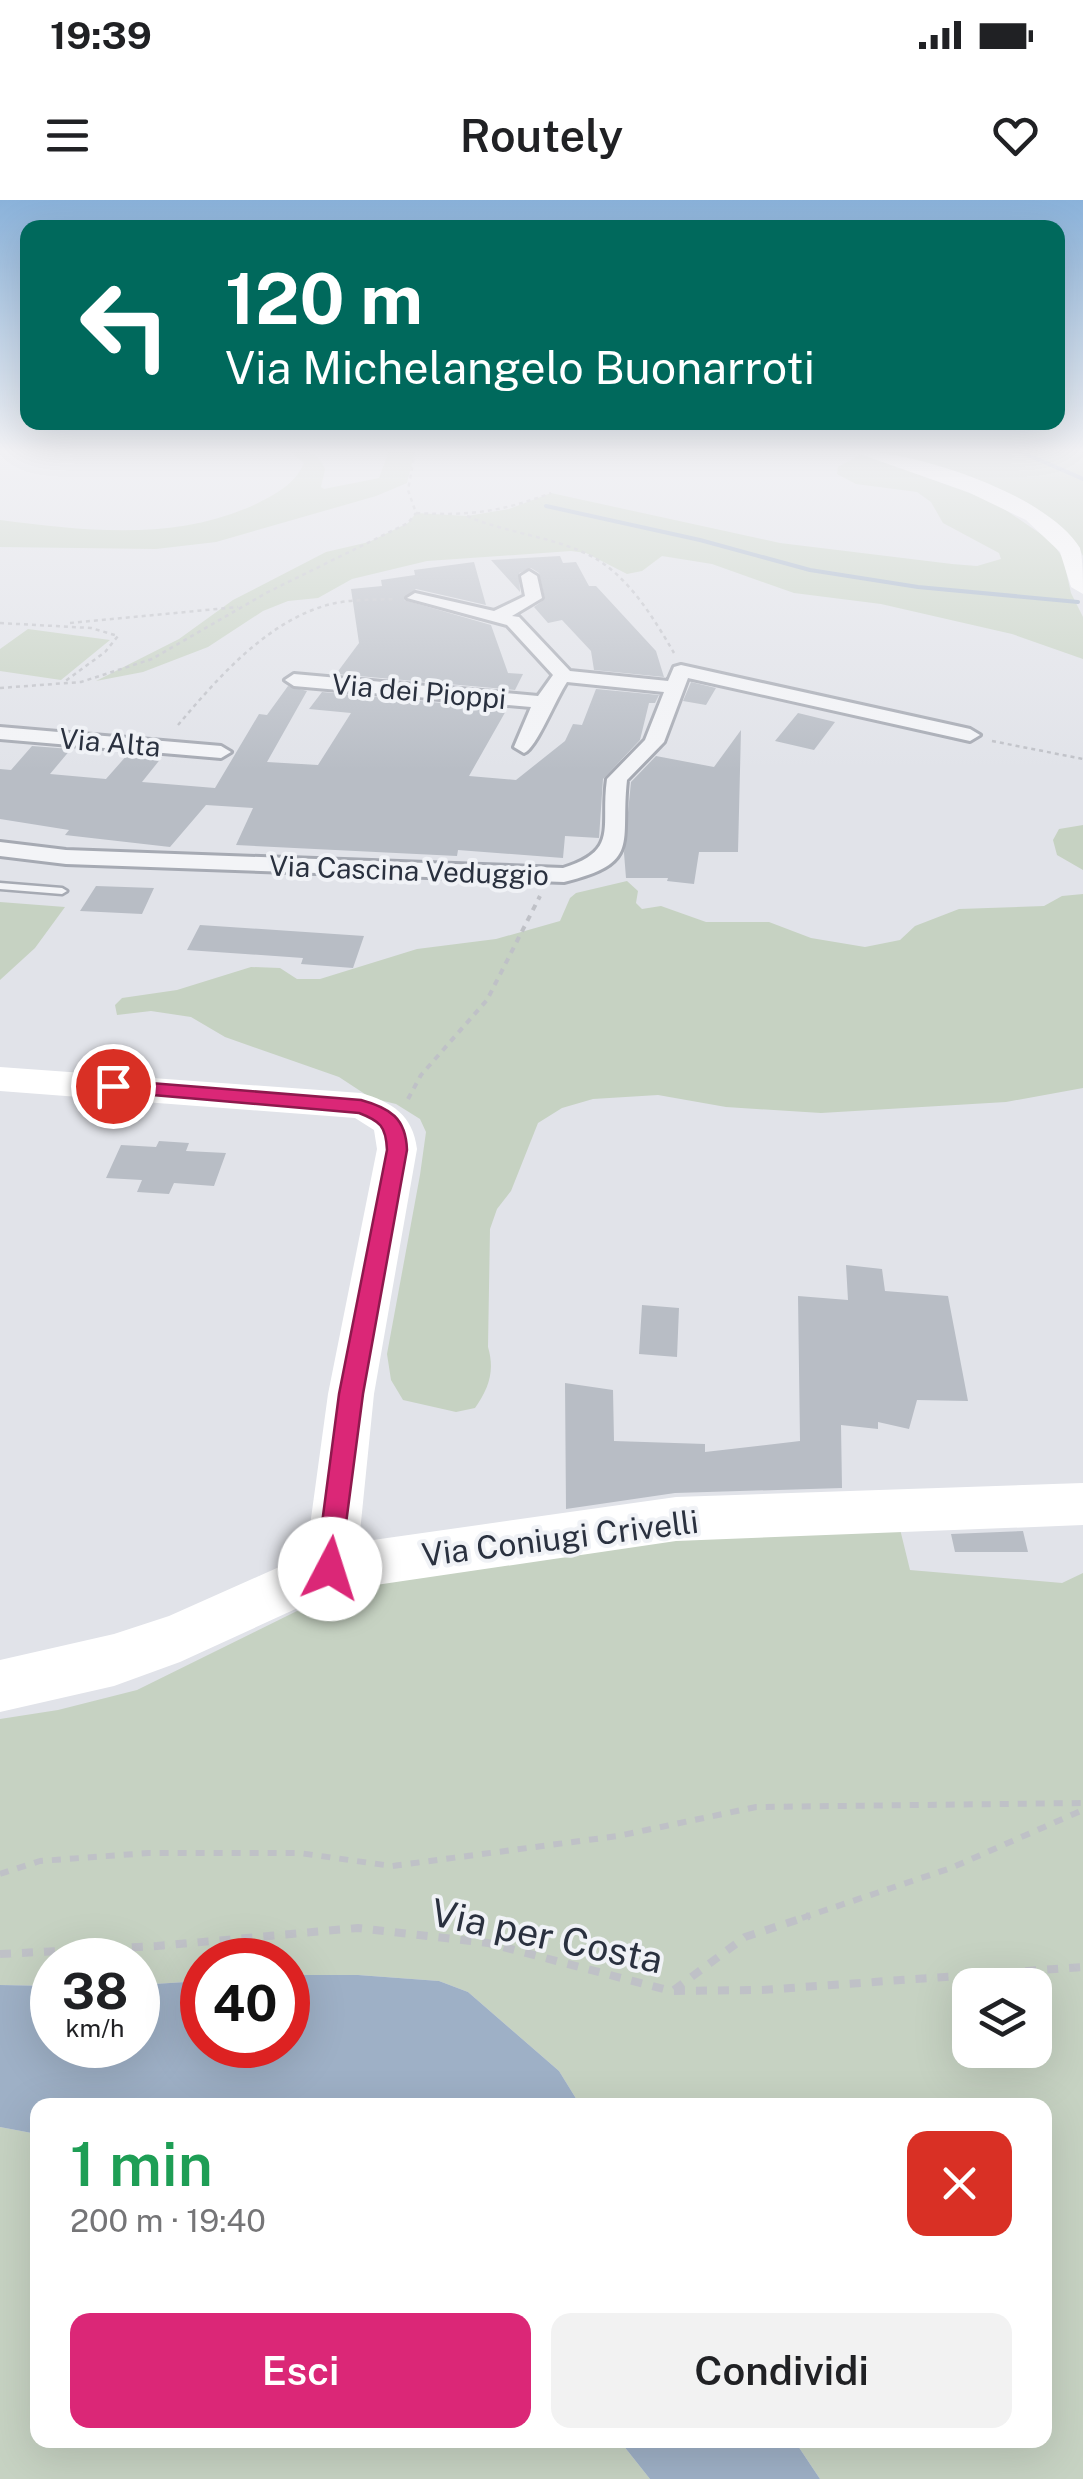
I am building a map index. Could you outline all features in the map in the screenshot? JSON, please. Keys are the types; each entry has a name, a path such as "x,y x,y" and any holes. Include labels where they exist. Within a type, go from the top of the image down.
{"street":[{"path":"1073,557 1083,587"},
{"path":"498,616 534,598 530,576"},
{"name":"Via dei Pioppi","path":"415,598 513,621 562,674 543,702 524,747"},
{"path":"562,674 579,680 677,679 970,736"},
{"name":"Via Cascina Veduggio","path":"0,849 66,857 549,876 587,867 608,855 617,843 617,779 654,742 677,679"},
{"name":"Via dei Pioppi","path":"294,680 543,702"},
{"name":"Via Alta","path":"0,733 221,752"},
{"path":"0,1079 361,1106 385,1115 396,1130 397,1150 351,1394 330,1569"},
{"name":"Via Coniugi Crivelli","path":"0,1686 114,1660 180,1637 330,1569 676,1519 1083,1504"}],"lane":[{"path":"0,886 62,890"}],"path":[{"path":"0,688 81,682 152,659 240,607 339,557"},
{"path":"593,557 619,573 624,586 660,627 677,679"},
{"path":"159,746 225,673 293,620 333,603 415,598"},
{"path":"57,625 240,607"},
{"path":"0,624 57,625 104,630 118,636 79,674 55,686"},
{"path":"970,736 1083,759"},
{"path":"396,1130 410,1092 477,1014 504,970 549,876"},
{"path":"0,1874 40,1860 148,1853 299,1852 392,1866 618,1836 756,1807 1083,1806"},
{"path":"671,1992 745,1937 950,1868 1083,1806"},
{"name":"Via per Costa","path":"0,1954 157,1946 358,1928 488,1943 671,1992 762,1990 1083,1967"}],"green space":[{"path":"316,557 480,557 427,561 352,579 318,598 288,601 263,611 208,647 143,672 96,681 179,639 233,600"},
{"path":"594,557 660,557 642,571 627,574"},
{"path":"670,557 898,557 977,566 1001,559 1063,557 1071,593 1083,617 1083,659 1012,634 881,604 794,593 712,564"},
{"path":"28,629 110,640 61,680 0,671 0,649"},
{"path":"1083,825 1083,870 1057,855 1053,840 1059,829"},
{"path":"627,881 638,891 636,903 642,909 661,906 706,922 769,922 811,938 865,947 900,940 915,926 959,909 1044,906 1062,896 1083,894 1083,1088 1006,1102 821,1113 726,1107 658,1095 593,1099 562,1108 538,1123 511,1191 497,1209 490,1229 491,1372 484,1393 475,1408 456,1412 403,1400 391,1380 387,1354 420,1175 426,1132 420,1119 396,1104 371,1098 339,1077 225,1037 191,1017 151,1011 117,1015 115,1005 122,998 177,990 251,967 280,968 297,979 320,979 417,949 496,939 560,921 576,893"},
{"path":"0,902 65,907 35,948 0,980"},
{"path":"900,1529 910,1570 1062,1583 1083,1573 1083,2479 820,2479 799,2448 1052,2448 1052,2098 576,2098 559,2071 468,1992 439,1981 310,1975 310,1938 180,1938 180,1982 160,1984 160,1938 30,1938 30,1986 0,1985 0,1719 58,1710 137,1690 297,1611 422,1570 679,1532"},
{"path":"0,2127 30,2133 30,2448 625,2448 650,2479 0,2479"}],"water":[{"path":"310,1975 439,1981 468,1992 559,2071 576,2098 30,2098 30,2133 0,2127 0,1985 30,1986 30,2068 160,2068 160,1984 180,1982 180,2068 310,2068"},
{"path":"625,2448 799,2448 820,2479 650,2479"}],"building":[{"path":"561,557 563,563 576,562 589,586 596,586 656,651 664,677 594,670 591,651 562,620 548,623 534,607 545,599 539,573 531,568 519,573 520,592 491,560"},
{"path":"474,562 486,605 416,589 404,600 491,625 508,673 523,674 515,690 336,674 359,643 351,589 382,586 381,580 415,575 414,570"},
{"path":"691,682 716,688 706,705 683,701"},
{"path":"288,686 307,691 267,762 318,765 351,713 309,709 322,692 507,709 469,776 516,780 565,741 573,724 582,725 596,689 659,695 655,703 649,703 640,740 603,779 599,838 565,836 563,858 458,850 457,856 236,845 253,808 206,805 170,847 65,835 69,830 0,819 0,769 11,770 32,746 71,749 50,774 106,779 128,754 162,757 142,782 215,788 259,714 267,715"},
{"path":"798,713 835,722 814,750 775,741"},
{"path":"741,730 738,852 699,852 694,884 667,881 668,878 626,878 624,853 631,782 656,756 714,767"},
{"path":"96,886 154,888 142,914 80,911"},
{"path":"200,925 364,936 353,968 301,964 303,958 187,950"},
{"path":"159,1141 189,1143 186,1151 226,1153 214,1186 174,1183 169,1194 137,1192 142,1180 106,1178 121,1145 156,1147"},
{"path":"846,1265 882,1269 885,1291 948,1296 968,1401 917,1400 909,1429 878,1422 878,1429 841,1425 842,1488 675,1493 566,1509 565,1383 613,1390 614,1441 705,1444 705,1452 800,1441 798,1296 848,1300"},
{"path":"642,1305 679,1308 677,1357 639,1354"},
{"path":"1023,1531 1028,1552 955,1552 951,1534"}],"waterway":[{"path":"764,557 810,570 918,587 1078,602"}],"route":[{"path":"113,1086 361,1106 385,1115 396,1130 397,1150 336,1491 330,1569"}]}
